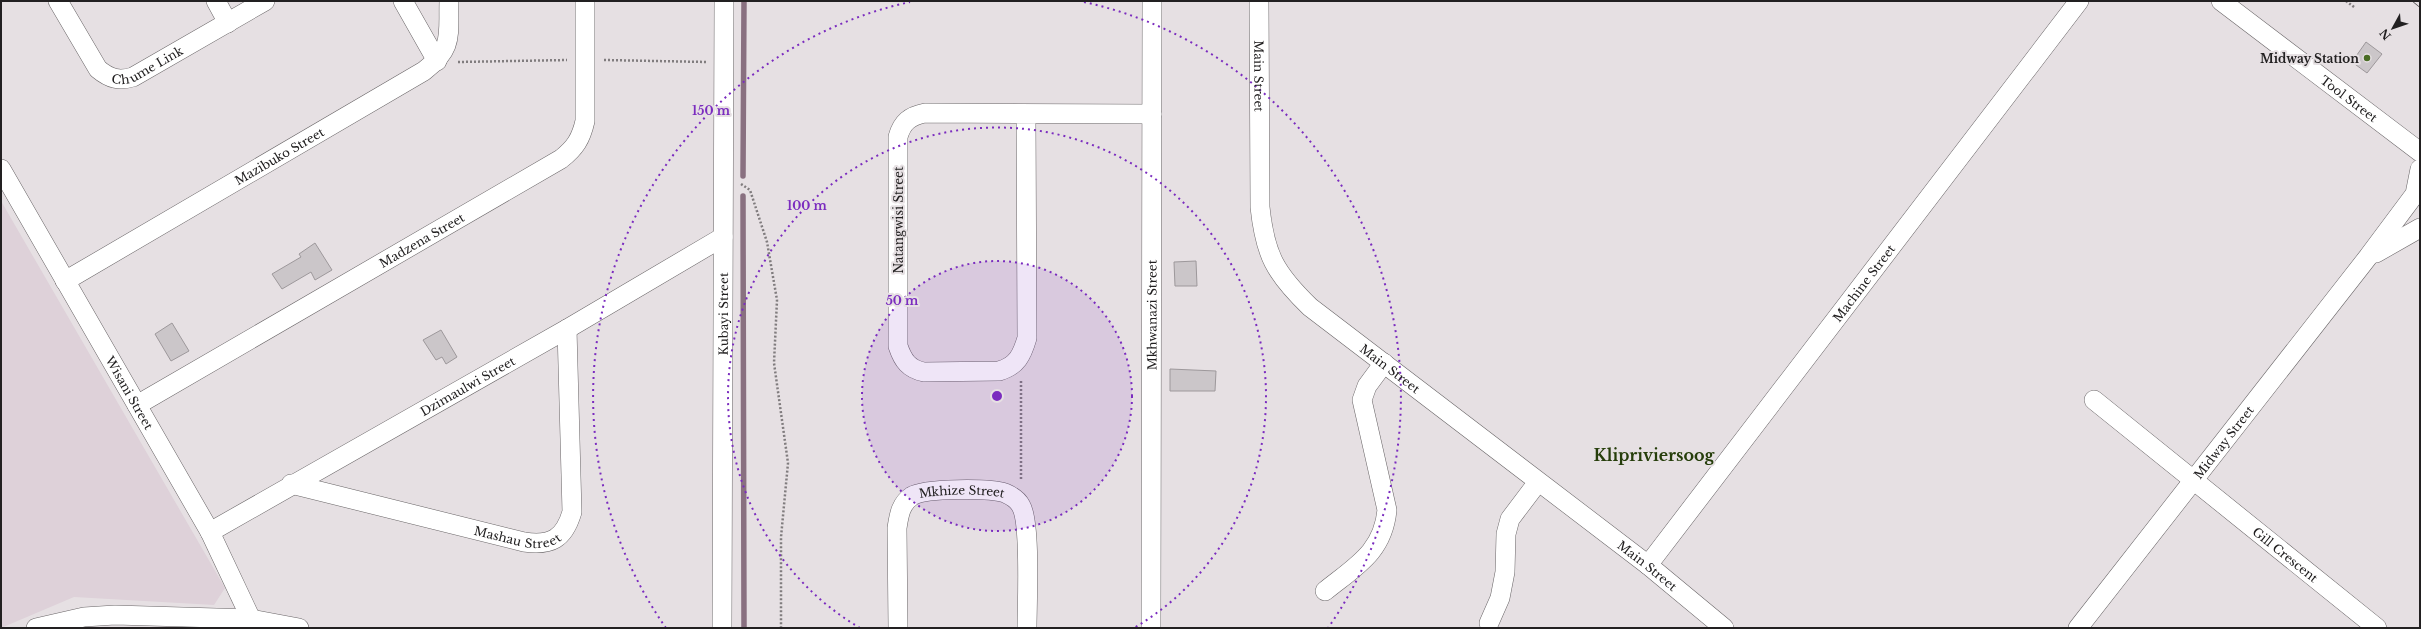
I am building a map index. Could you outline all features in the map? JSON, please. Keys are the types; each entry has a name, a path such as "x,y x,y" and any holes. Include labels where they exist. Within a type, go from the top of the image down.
{"street":[{"name":"Chume Link","path":"58,1 92,61 107,76 114,79 133,77 265,1"},
{"path":"216,1 228,23"},
{"path":"402,1 437,61"},
{"name":"Mazibuko Street","path":"65,281 410,80 437,61 442,56 447,42 448,1"},
{"name":"Madzena Street","path":"137,405 547,166 574,148 582,136 585,121 585,1"},
{"name":"Kubayi Street","path":"722,628 724,1"},
{"name":"Mkhwanazi Street","path":"1151,628 1152,1"},
{"name":"Main Street","path":"1259,1 1260,206 1264,238 1275,264 1288,286 1310,307 1648,565 1724,628"},
{"name":"Machine Street","path":"1648,565 2079,1"},
{"name":"Tool Street","path":"2222,1 2419,155"},
{"name":"Natangwisi Street","path":"1013,365 999,371 924,372 914,370 906,364 901,356 898,346 898,137 901,128 909,118 925,113 1026,115 1152,114"},
{"path":"1013,365 1023,352 1027,338 1026,115"},
{"name":"Wisani Street","path":"1,168 210,532 252,619"},
{"name":"Midway Street","path":"2078,628 2368,257 2415,194 2420,170"},
{"name":"Midway Street","path":"2368,257 2420,228"},
{"name":"Dzimaulwi Street","path":"210,532 291,484 567,329 723,237"},
{"name":"Mashau Street","path":"291,484 524,542 538,544 550,542 562,534 568,524 572,512 567,329"},
{"path":"1325,591 1375,550 1386,525 1387,510 1362,400 1367,386 1384,363"},
{"name":"Gill Crescent","path":"2094,400 2193,482 2377,628"},
{"path":"1489,623 1500,598 1504,572 1506,534 1510,519 1538,482"},
{"name":"Mkhize Street","path":"898,628 897,528 903,505 921,492 933,490 996,491 1014,497 1023,509 1026,524 1027,628"},
{"path":"36,628 84,617 115,615 252,619 299,628"}],"path":[{"path":"2346,1 2354,7"},
{"path":"723,173 750,190 767,242 777,300 774,363 788,463 780,537 781,628"},
{"path":"1013,365 1021,378 1021,483 1014,497"}],"shaded area":[{"path":"1,201 225,588 214,605 74,597 1,628"}],"building":[{"name":"Midway Station","path":"2366,42 2382,54 2367,73 2352,62"},
{"path":"315,243 332,270 315,280 311,272 282,289 272,274 301,257 299,254"},
{"path":"1196,261 1197,286 1175,286 1174,262"},
{"path":"172,323 189,351 171,361 155,334"},
{"path":"441,330 457,357 446,364 442,357 436,360 423,340"},
{"path":"1170,369 1216,371 1215,391 1170,391"}],"waterway":[{"path":"743,176 744,1"},
{"path":"743,196 744,628"}],"railway":[{"path":"2415,1 2420,5"}],"place":[{"name":"Midway Station","path":"2367,58"}],"district":[{"name":"Klipriviersoog","path":"1654,455"}]}
